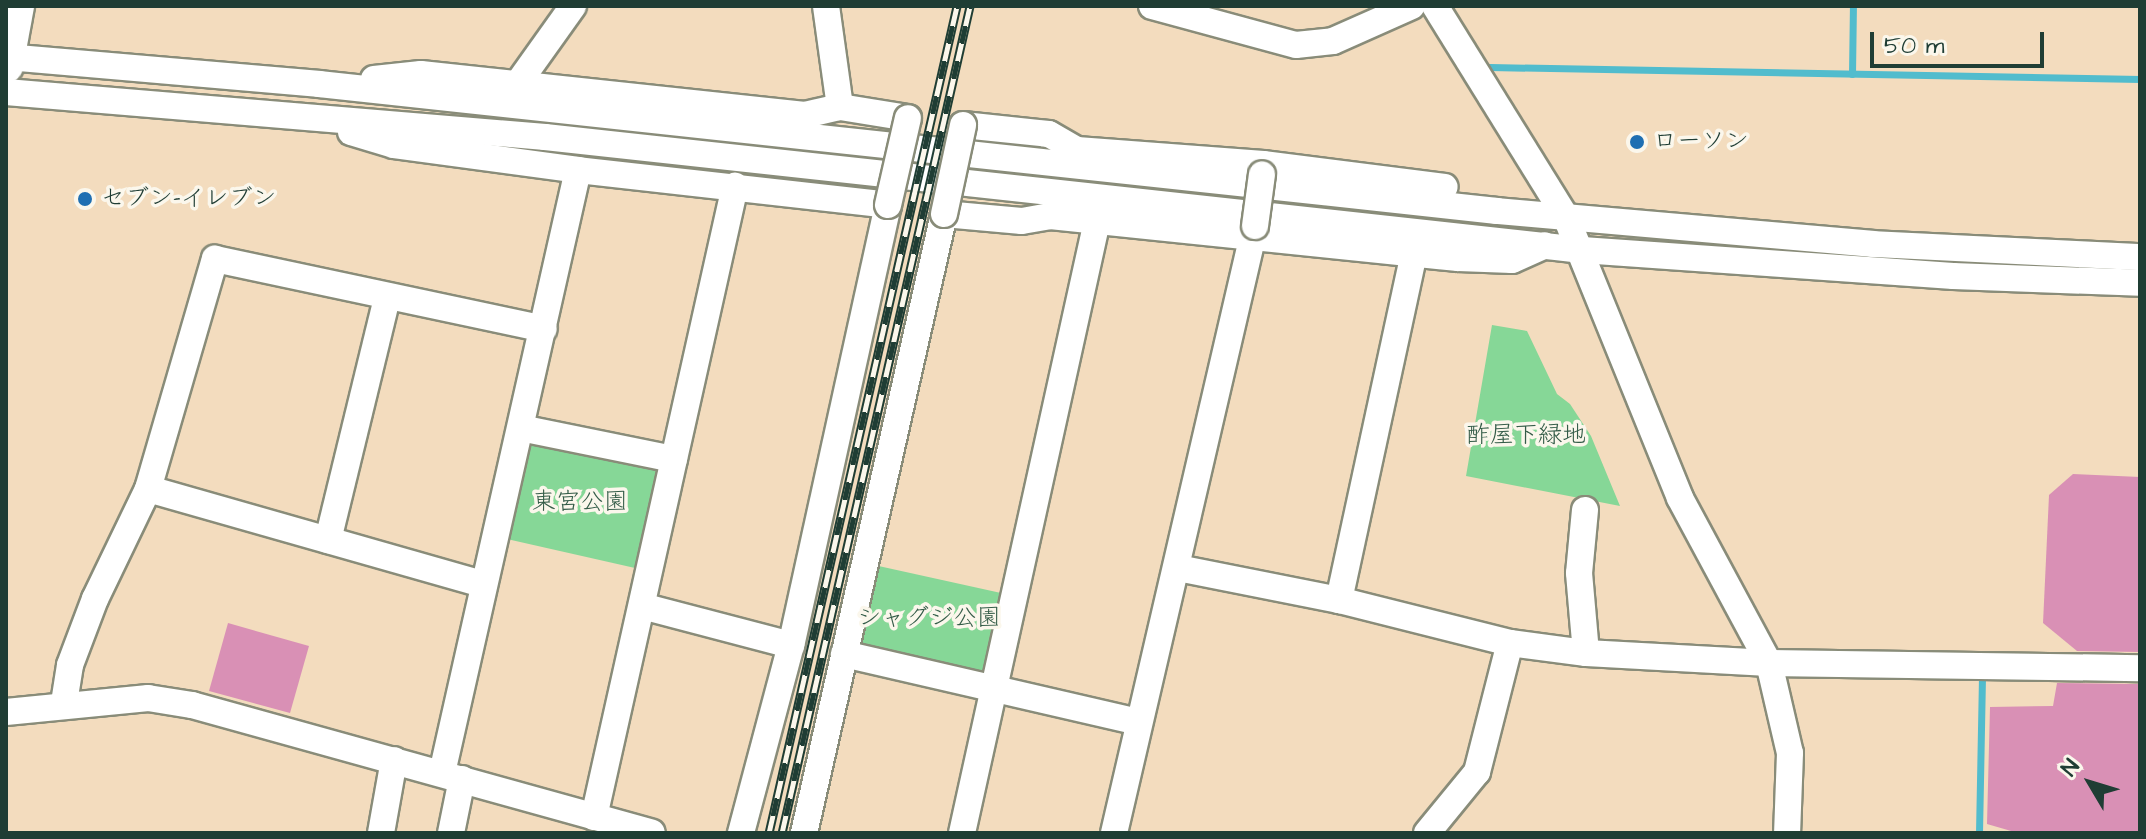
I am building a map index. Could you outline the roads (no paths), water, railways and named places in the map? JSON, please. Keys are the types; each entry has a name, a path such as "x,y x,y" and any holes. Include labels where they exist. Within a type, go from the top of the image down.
{"main road":[{"path":"7,60 17,6"}],"street":[{"path":"516,86 573,6"},
{"path":"826,6 840,107"},
{"path":"1152,6 1296,45 1333,41 1412,6"},
{"path":"1435,6 1566,217 1582,250 1680,498 1769,663 1790,753 1787,833"},
{"path":"7,60 319,84 1566,217 1873,244 2140,257"},
{"path":"319,84 421,74 805,115 840,107 908,118 791,645 741,833"},
{"path":"6,92 561,139 1582,250 1953,276 2140,283"},
{"path":"310,118 394,145 578,170 888,205"},
{"path":"804,833 963,125 1049,134 1077,150 1506,196 1537,214"},
{"path":"1114,833 1254,232 1262,169"},
{"path":"451,833 452,776 482,584 544,329 578,170"},
{"path":"594,817 735,186"},
{"path":"944,214 1254,232 1414,254 1512,260 1545,245"},
{"path":"962,833 1097,221"},
{"path":"1339,600 1414,254"},
{"path":"64,703 70,665 95,599 148,489 215,259 544,329"},
{"path":"328,540 387,298"},
{"path":"521,428 674,459"},
{"path":"148,489 482,584"},
{"path":"1585,510 1579,573 1586,653"},
{"path":"1178,568 1339,600 1510,643 1586,653 1769,663 2140,668"},
{"path":"642,606 791,645"},
{"path":"1427,833 1477,772 1510,643"},
{"path":"844,654 1138,722"},
{"path":"6,712 64,703 148,698 192,705 639,831"},
{"path":"381,833 394,760"}],"waterway":[{"path":"1852,74 1853,6"},
{"path":"1490,67 2140,79"},
{"path":"1979,833 1982,676"}],"railway":[{"path":"769,833 957,6"},
{"path":"782,833 970,6"}],"place":[{"name":"ローソン","path":"1637,142"},
{"name":"セブン-イレブン","path":"85,199"}],"park label":[{"name":"酢屋下緑地","path":"1526,436"},
{"name":"東宮公園","path":"580,503"},
{"name":"シャグジ公園","path":"929,619"}]}
